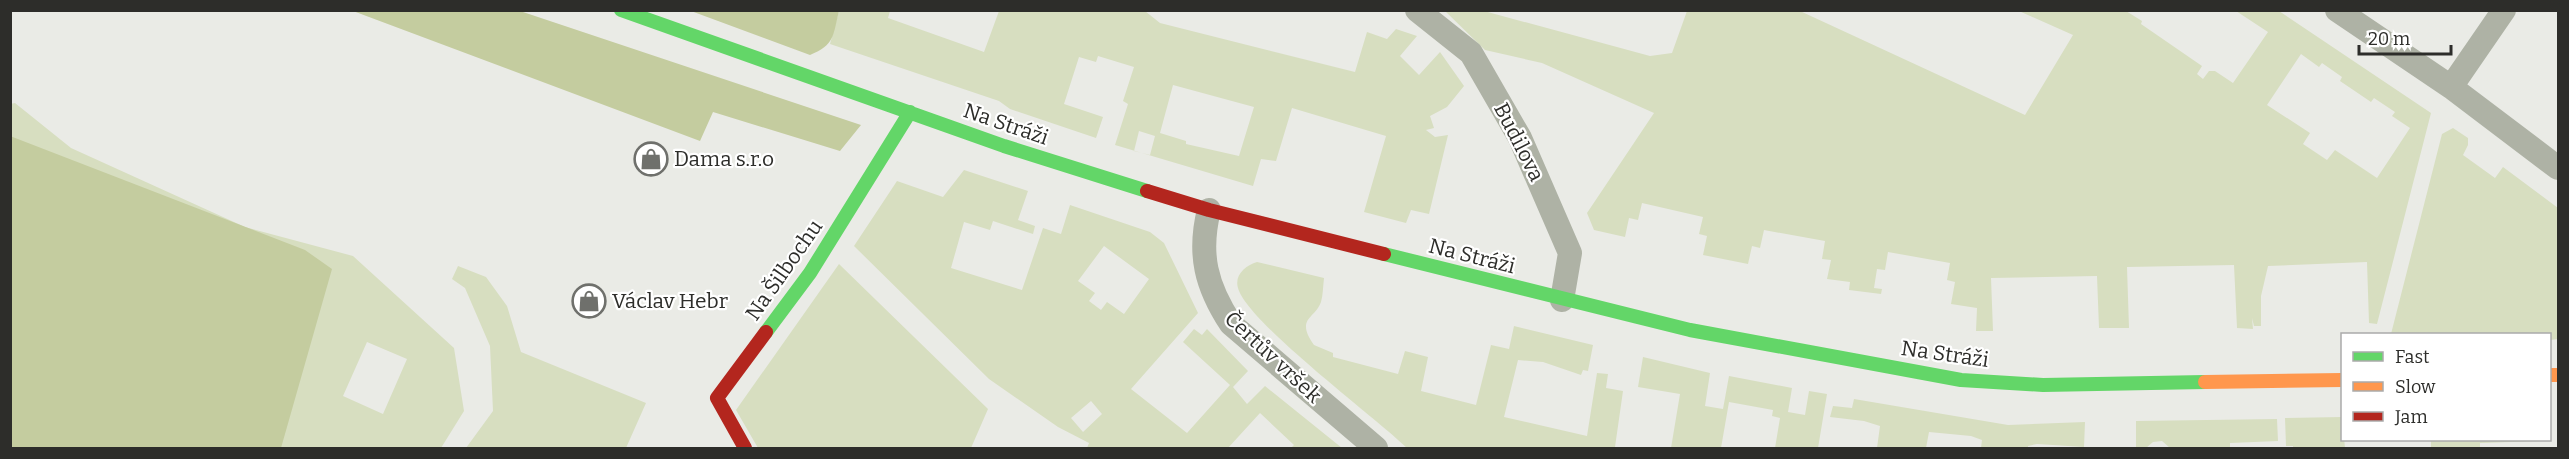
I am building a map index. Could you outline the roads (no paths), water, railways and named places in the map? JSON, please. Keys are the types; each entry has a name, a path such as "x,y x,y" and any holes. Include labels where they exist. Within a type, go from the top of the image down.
{"street":[{"name":"Na Stráži","path":"621,10 1004,146 1209,210 1562,300 1777,348 1962,380 2043,386 2341,380"},
{"name":"Budilova","path":"1418,10 1471,53 1520,138 1570,253 1562,300"},
{"path":"2337,10 2451,87 2559,168"},
{"path":"2451,87 2504,10"},
{"name":"Na Šilbochu","path":"745,448 717,398 810,273 910,112"},
{"name":"Čertův vršek","path":"1209,210 1203,235 1204,262 1219,306 1231,324 1376,448"}],"place":[{"name":"Dama s.r.o","path":"651,159"},
{"name":"Václav Hebr","path":"589,301"}]}
